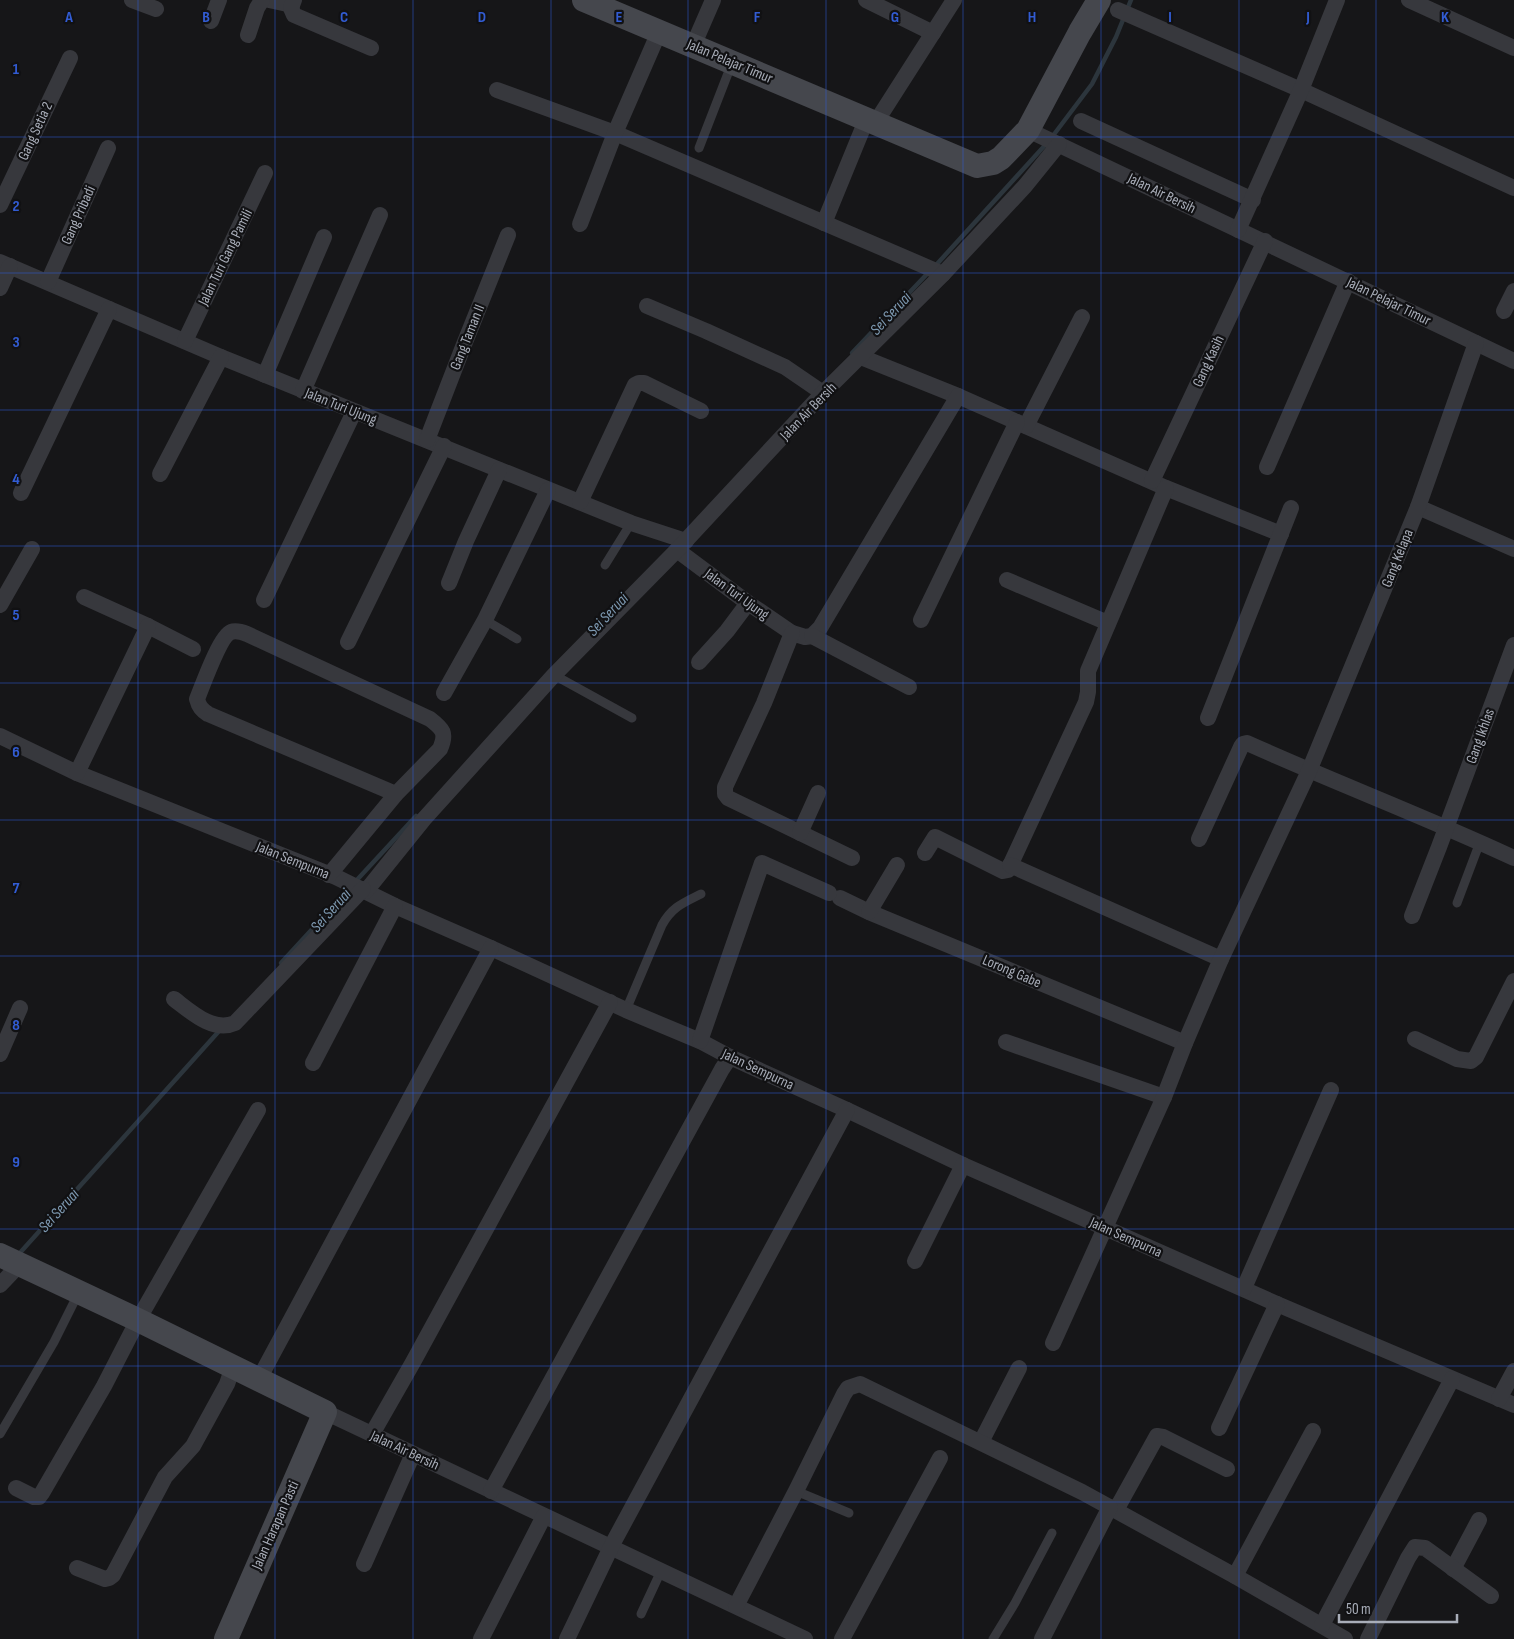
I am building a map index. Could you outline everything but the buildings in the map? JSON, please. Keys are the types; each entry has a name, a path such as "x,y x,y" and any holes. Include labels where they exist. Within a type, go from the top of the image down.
{"street":[{"path":"132,0 156,9"},
{"path":"211,21 219,0"},
{"path":"248,36 257,8 262,0"},
{"path":"269,0 293,3 291,11 294,15 371,48"},
{"name":"Jalan Pelajar Timur","path":"584,0 616,6 659,32 872,120"},
{"path":"693,46 713,0"},
{"path":"866,0 933,33"},
{"path":"824,223 872,120 954,0"},
{"path":"1238,230 1301,90 1337,0"},
{"path":"1409,0 1514,48"},
{"path":"872,120 977,166 993,163 1046,138 1080,32 1118,9 1301,90 1514,188"},
{"path":"580,224 615,133 659,32"},
{"name":"Gang Setia 2","path":"0,205 70,58"},
{"path":"497,90 615,133 943,274"},
{"path":"1081,121 1253,200"},
{"name":"Jalan Air Bersih","path":"174,1000 203,1020 221,1025 240,1020 368,885 424,819 554,675 682,546 819,389 861,357 943,274 1025,186 1046,138 1238,230 1265,241"},
{"name":"Gang Pribadi","path":"48,282 108,148"},
{"name":"Jalan Turi Gang Pamili","path":"185,342 265,173"},
{"path":"302,391 380,216"},
{"name":"Gang Taman II","path":"428,440 462,347 508,235"},
{"path":"265,375 324,237"},
{"name":"Jalan Pelajar Timur","path":"1265,241 1514,360"},
{"name":"Gang Kasih","path":"1010,865 1088,696 1088,671 1108,623 1159,484 1265,241"},
{"path":"0,288 5,264"},
{"name":"Jalan Turi Ujung","path":"5,264 302,391 444,446 682,546 748,603 801,635 838,651 909,687"},
{"path":"1268,467 1348,281"},
{"path":"1504,311 1514,291"},
{"path":"647,306 758,354 784,367 819,389"},
{"path":"22,493 109,309"},
{"path":"921,620 1021,424 1082,317"},
{"name":"Gang Kelapa","path":"1053,1343 1164,1097 1221,960 1309,771 1418,507 1476,343"},
{"path":"160,474 221,357"},
{"path":"861,357 958,396 1159,484 1281,534"},
{"path":"580,502 635,385 639,383 644,384 701,411"},
{"path":"852,858 728,798 725,794 725,787 764,703 801,635 820,628 958,396"},
{"path":"264,600 354,412"},
{"path":"348,642 444,446"},
{"path":"449,583 499,470"},
{"path":"444,694 485,620 548,490"},
{"path":"1418,507 1514,549"},
{"path":"1208,718 1291,508"},
{"path":"0,605 32,549"},
{"path":"1007,580 1108,623"},
{"path":"84,597 193,649"},
{"path":"699,662 727,631 748,603"},
{"path":"77,773 148,626"},
{"path":"332,876 396,794 440,749 444,741 443,733 439,726 430,719 247,634 232,632 226,636 213,660 197,699 198,706 202,710 396,794"},
{"name":"Gang Ikhlas","path":"1412,916 1514,645"},
{"name":"Jalan Sempurna","path":"0,736 77,773 332,876 368,885 396,906 626,1010 700,1041 730,1057 963,1165 1277,1304 1507,1402"},
{"path":"1199,839 1236,756 1243,744 1248,743 1309,771 1446,826 1514,858"},
{"path":"800,833 818,793"},
{"path":"925,853 935,837 1003,871 1008,870 1010,865 1221,960"},
{"name":"Lorong Gabe","path":"700,1041 762,863 869,912 1185,1044"},
{"path":"869,912 897,865"},
{"path":"313,1063 396,906"},
{"path":"259,1379 491,948"},
{"path":"1416,1039 1458,1059 1471,1061 1476,1057 1514,981"},
{"path":"372,1434 610,1002"},
{"path":"0,1054 20,1008"},
{"path":"1006,1042 1164,1097"},
{"path":"491,1491 712,1086 730,1057"},
{"path":"1244,1288 1331,1090"},
{"path":"16,1488 34,1497 39,1497 42,1494 104,1386 138,1320 258,1110"},
{"path":"567,1639 610,1548 847,1110"},
{"path":"916,1261 963,1165"},
{"path":"0,1285 11,1260"},
{"name":"Jalan Air Bersih","path":"11,1260 413,1454 736,1606 795,1637"},
{"path":"1219,1428 1277,1304"},
{"path":"77,1568 105,1579 113,1575 165,1477 194,1446 227,1384 233,1367"},
{"path":"981,1442 1019,1368"},
{"path":"1507,1402 1514,1371"},
{"path":"1322,1626 1452,1380"},
{"path":"736,1606 844,1394 854,1384 866,1386 1113,1508 1345,1639"},
{"name":"Jalan Harapan Pasti","path":"226,1639 325,1412"},
{"path":"1235,1576 1313,1431"},
{"path":"1042,1639 1113,1508 1157,1436 1163,1437 1227,1469"},
{"path":"364,1564 413,1454"},
{"path":"842,1639 940,1458"},
{"path":"481,1639 544,1516"},
{"path":"1453,1569 1479,1520"},
{"path":"1368,1639 1415,1547 1425,1548 1491,1596"}],"lane":[{"path":"699,148 732,62"},
{"path":"605,565 631,523"},
{"path":"485,620 517,639"},
{"path":"554,675 632,718"},
{"path":"1457,904 1480,842"},
{"path":"626,1010 668,914 678,906 701,894"},
{"path":"0,1434 49,1350 79,1292"},
{"path":"796,1491 849,1513"},
{"path":"993,1639 1015,1603 1052,1532"},
{"path":"641,1614 661,1571"}],"waterway":[{"name":"Sei Seruai","path":"1052,137 1092,84 1116,37 1131,0"},
{"name":"Sei Seruai","path":"937,264 1047,143"},
{"name":"Sei Seruai","path":"852,353 927,274"},
{"name":"Sei Seruai","path":"355,882 416,816"},
{"name":"Sei Seruai","path":"281,963 350,888"},
{"name":"Sei Seruai","path":"18,1255 220,1030"}]}
